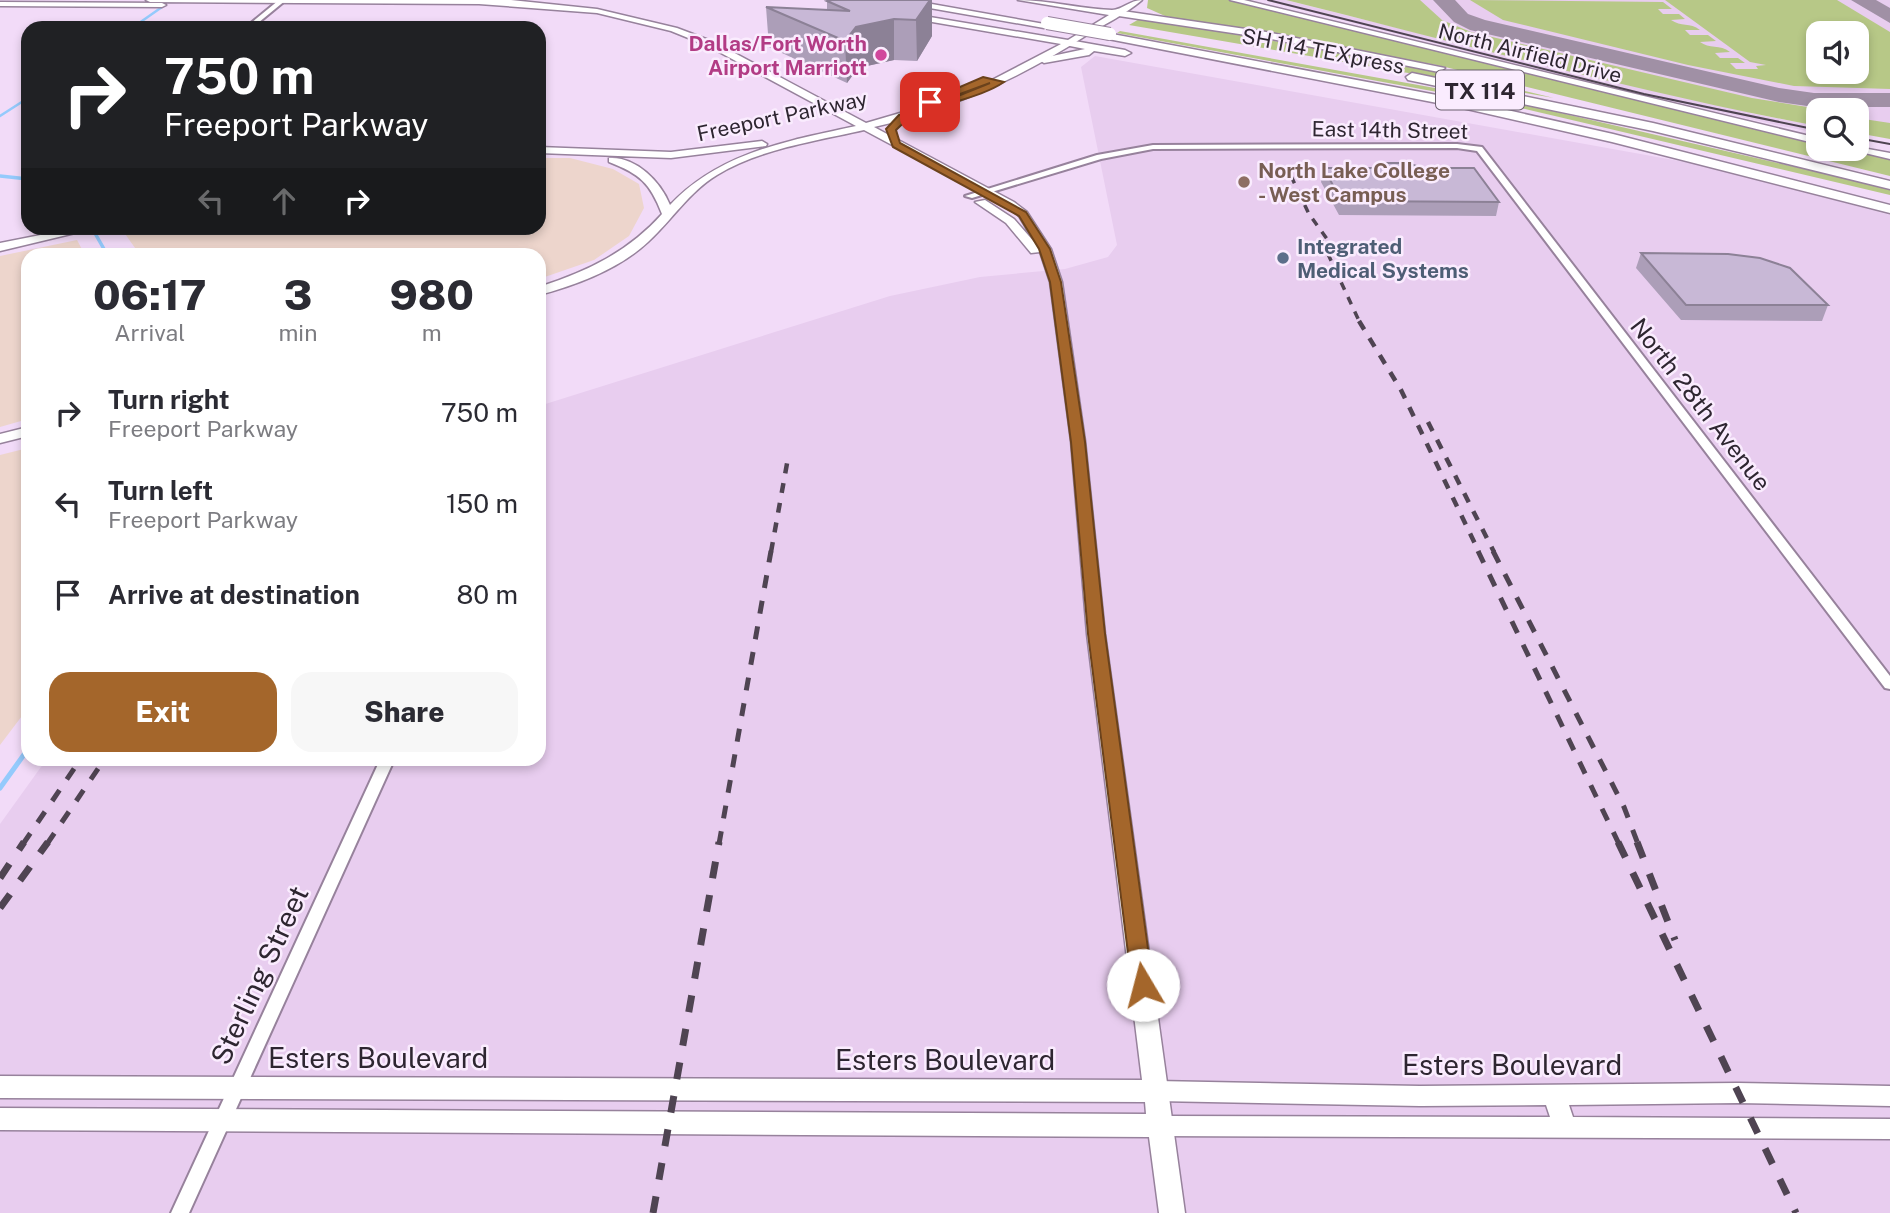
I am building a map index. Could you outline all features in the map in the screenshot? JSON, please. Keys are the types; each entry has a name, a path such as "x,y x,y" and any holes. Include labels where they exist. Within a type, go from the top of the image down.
{"highway":[{"name":"TX 114","path":"889,0 1045,24 1241,47"},
{"path":"910,0 1045,24"},
{"name":"TX 114","path":"949,0 1058,17 1113,32 1384,87 1676,154 1890,209"},
{"path":"1138,0 1145,11 1165,19"},
{"path":"1113,8 1413,63 1805,159 1835,170"},
{"name":"SH 114 TEXpress","path":"1113,32 1597,125 1890,198"},
{"path":"1069,43 1522,123 1676,154"},
{"path":"1044,59 1086,52 1133,54"},
{"name":"TX 114","path":"1375,70 1653,127 1890,185"}],"main road":[{"path":"150,0 533,2 609,9 669,24 722,50 851,126 897,145 980,196 1010,221 1048,262 1056,282 1078,442 1096,634 1172,1213"},
{"path":"1022,0 1102,11 1113,8"},
{"name":"Freeport Parkway","path":"546,288 611,262 642,241 692,188 724,167 930,102 986,79 1122,0"},
{"name":"Freeport Parkway","path":"590,154 700,154 902,117 941,106 999,82 1069,43 1113,8 1138,0"},
{"name":"North Airfield Drive","path":"1234,0 1806,138"},
{"name":"North Airfield Drive","path":"1252,0 1806,132"},
{"path":"0,4 281,2"},
{"path":"436,3 523,6 598,13 650,26 851,126 980,196"},
{"path":"1065,6 1113,8"},
{"path":"598,13 609,9"},
{"path":"904,14 1069,43"},
{"path":"1011,33 1027,48"},
{"path":"706,53 722,50"},
{"path":"986,79 999,82"},
{"path":"897,145 891,129 902,117"},
{"path":"1869,146 1890,150"},
{"path":"546,151 590,154 647,175 659,188 667,212"},
{"path":"1869,152 1890,156"},
{"path":"0,247 54,235"},
{"path":"0,439 21,433"},
{"name":"Esters Boulevard","path":"0,1087 1157,1091"},
{"path":"0,1119 1162,1126"}],"street":[{"path":"257,21 281,2"},
{"name":"East 14th Street","path":"980,196 1100,157 1153,147 1457,146 1479,149"},
{"name":"North 28th Avenue","path":"1479,149 1890,685"},
{"name":"Sterling Street","path":"180,1213 384,766"},
{"name":"Esters Boulevard","path":"1157,1091 1420,1096 1890,1096"},
{"path":"1554,1095 1565,1127"},
{"path":"1162,1126 1890,1129"}],"shaded area":[{"path":"1263,0 1285,0 1627,85 1369,0 1890,0 1890,131 1869,128 1869,98 1806,98 1806,111 1749,113 1806,124 1806,131 1583,81"},
{"path":"1095,56 1707,166 1890,215 1890,1213 0,1213 0,824 42,766 546,766 546,404 890,296 980,277 1065,269 1108,257 1117,245 1081,67"},
{"path":"546,158 570,158 613,169 639,184 644,208 629,236 594,260 546,277 546,248 135,248 126,235 546,235"},
{"path":"77,240 81,248 38,248"},
{"path":"21,252 21,421 0,427 0,256"},
{"path":"21,450 21,717 0,745 0,455"}],"green space":[{"path":"1148,0 1228,0 1806,140 1806,155 1437,65 1165,16 1147,8"},
{"path":"1286,0 1420,0 1442,20 1471,32 1752,98 1806,107 1806,124 1684,99"},
{"path":"1470,0 1663,2 1672,9 1658,9 1663,14 1679,14 1685,19 1671,20 1700,30 1685,30 1690,35 1708,35 1716,41 1700,42 1730,52 1715,53 1720,58 1738,58 1745,63 1730,63 1736,69 1758,69 1756,66 1766,65 1750,62 1665,0 1837,0 1890,32 1890,89 1794,86 1688,65 1503,20"},
{"path":"1141,18 1431,68 1554,98 1129,25"},
{"path":"1120,31 1518,103 1839,177 1890,190 1890,195 1508,105 1117,33"},
{"path":"1869,120 1890,123 1890,139 1869,135"},
{"path":"1869,154 1890,158 1890,176 1829,161 1869,161"}],"building":[{"path":"930,0 916,20 894,19 856,27 845,41 766,7 850,11 827,1"},
{"path":"1382,163 1407,163 1423,168 1474,168 1499,202 1341,201 1324,168 1373,168 1384,166"},
{"path":"1641,253 1728,254 1760,258 1790,268 1828,305 1686,305"}],"waterway":[{"path":"142,21 162,7"},
{"path":"0,116 21,102"},
{"path":"0,176 21,178"},
{"path":"96,235 103,248"},
{"path":"0,788 21,759"}],"taxiway":[{"path":"1443,0 1461,18 1478,25 1779,95 1814,100 1890,100"},
{"path":"1861,0 1890,17"}],"tram line":[{"path":"1268,0 1644,94 1806,128"},
{"path":"1869,140 1890,144"}],"railway":[{"path":"1291,176 1309,214 1332,246"},
{"path":"1321,239 1359,321"},
{"path":"1359,321 1401,390 1479,552"},
{"path":"1428,422 1494,552"},
{"path":"771,552 788,458"},
{"path":"719,844 771,551"},
{"path":"1478,551 1619,844"},
{"path":"1493,551 1624,807 1638,844"},
{"path":"23,844 76,766"},
{"path":"47,844 100,766"},
{"path":"0,878 24,842"},
{"path":"0,908 48,842"},
{"path":"653,1213 719,842"},
{"path":"1618,842 1796,1213"},
{"path":"1637,842 1675,940"}],"place":[{"name":"Dallas/Fort Worth Airport Marriott","path":"881,55"},
{"name":"North Lake College - West Campus","path":"1244,182"},
{"name":"Integrated Medical Systems","path":"1283,258"}],"route":[{"path":"930,102 986,79 999,82 941,106 902,117 891,129 892,136 897,145 1023,214 1045,249 1056,282 1090,544 1096,634 1143,985"}]}
